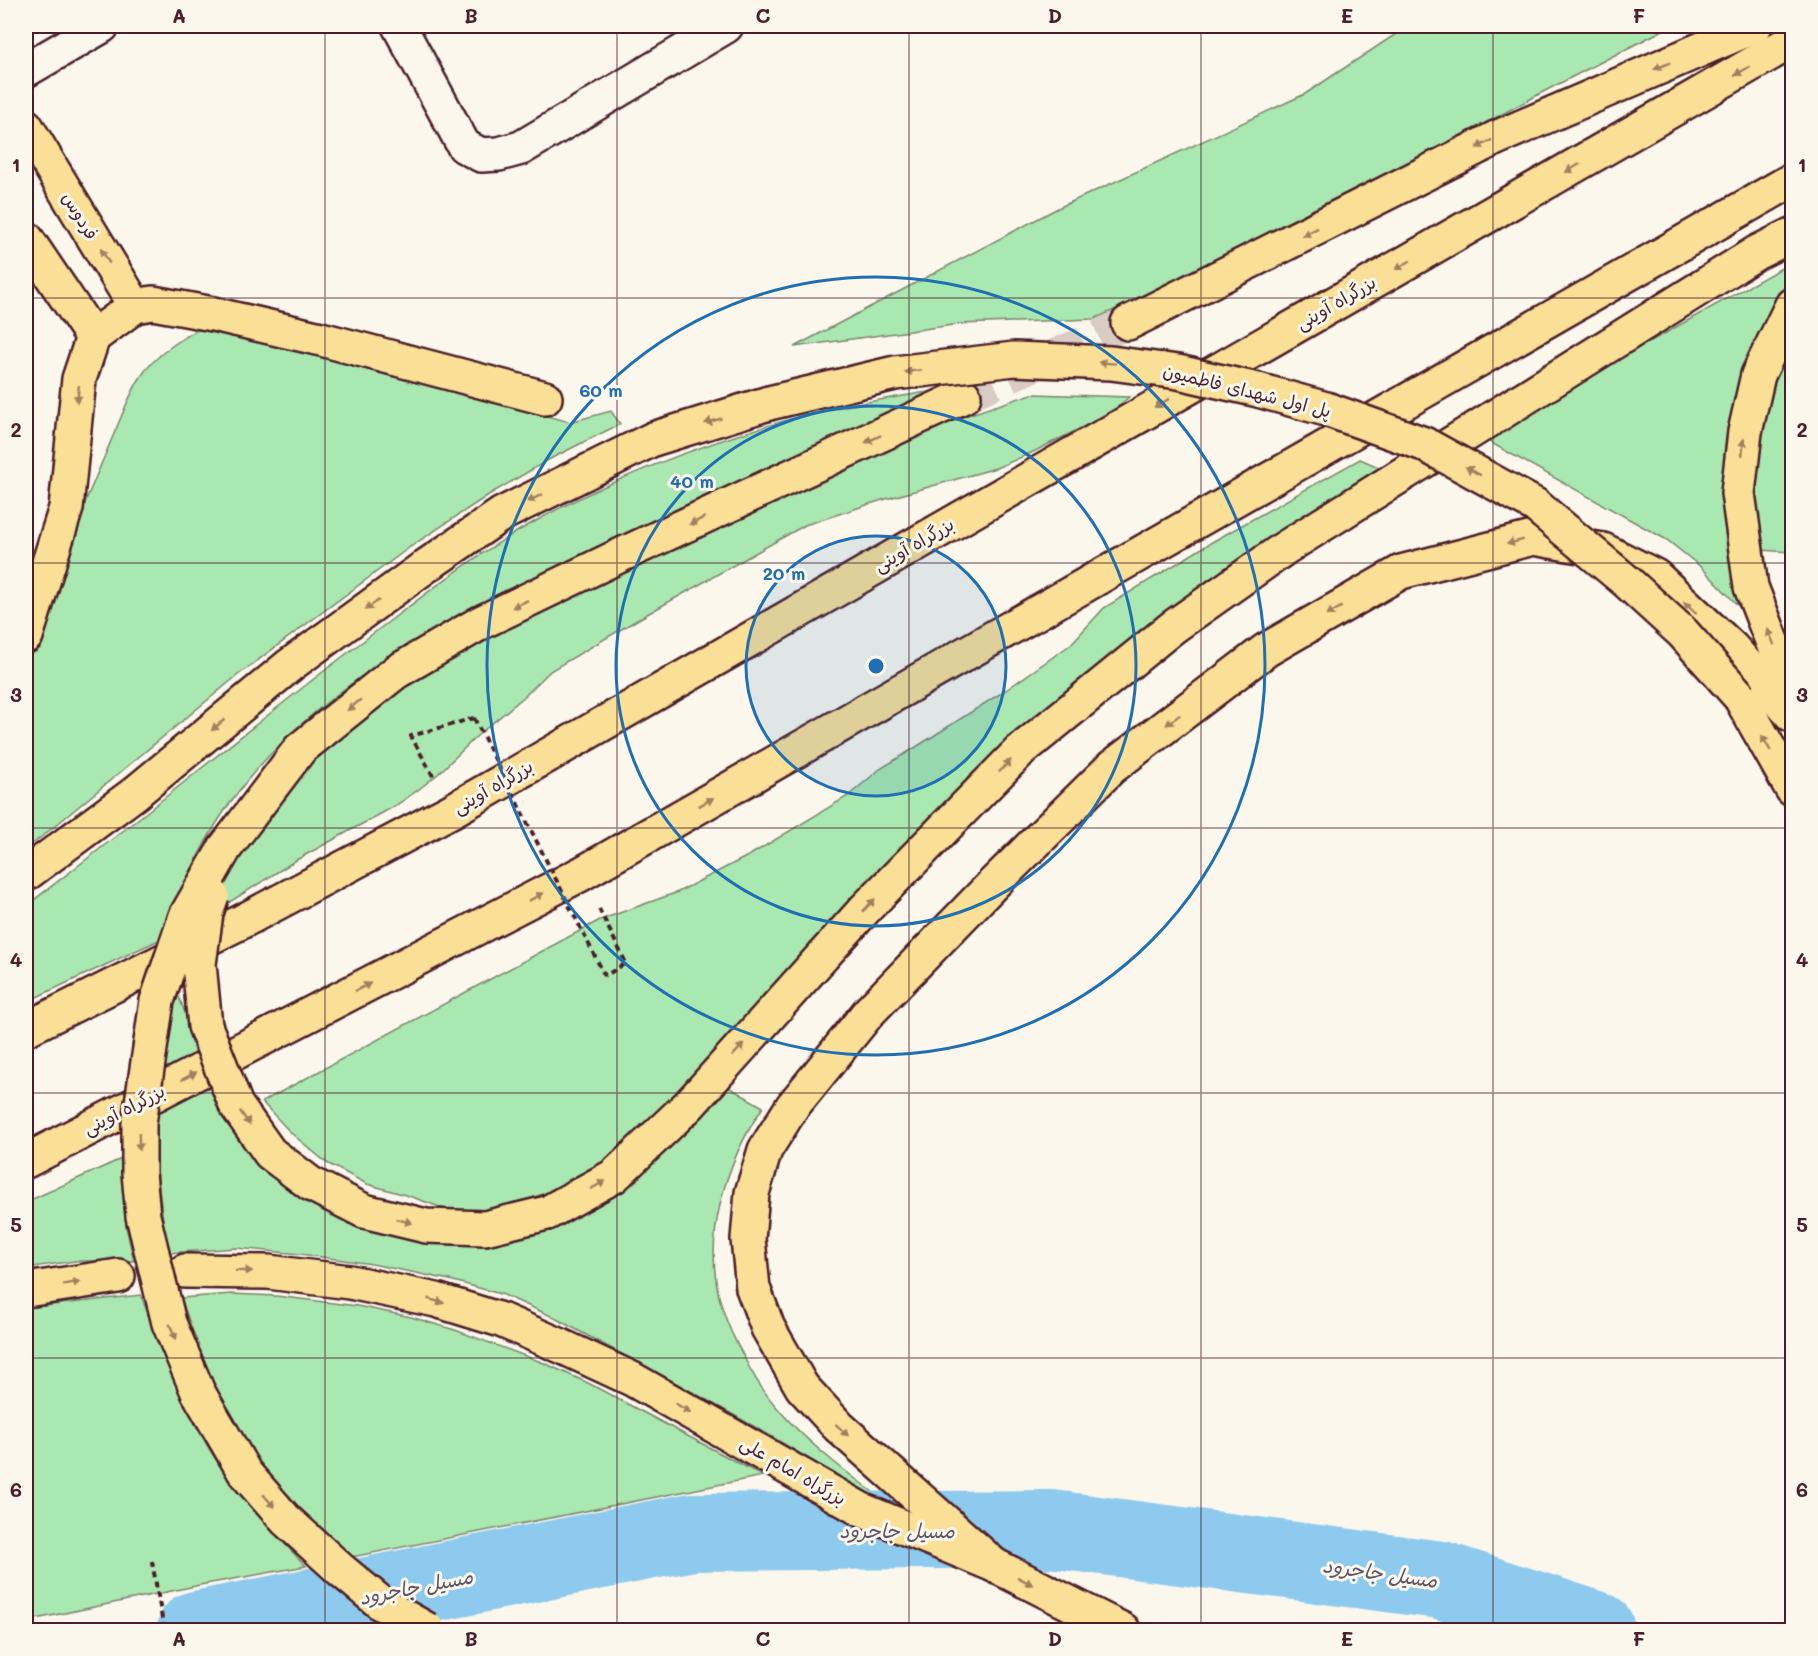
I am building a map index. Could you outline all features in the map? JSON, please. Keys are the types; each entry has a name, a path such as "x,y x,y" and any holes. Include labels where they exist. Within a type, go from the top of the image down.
{"main road":[{"path":"1128,323 1496,138 1755,26"},
{"name":"بزرگراه آوینی","path":"26,1029 239,923 451,811 1792,41"},
{"name":"فردوس","path":"26,126 135,306"},
{"name":"بزرگراه آوینی","path":"26,1161 581,874 1792,180"},
{"path":"225,848 206,913 199,964 205,1026 236,1105 270,1153 311,1184 364,1211 426,1226 485,1228 547,1213 614,1176 689,1105 865,909 1020,751 1173,627 1295,542 1756,253 1792,235"},
{"path":"26,238 93,338"},
{"path":"26,636 66,507 79,379 93,338 135,306 153,303 224,316 321,339 545,399"},
{"path":"1792,304 1758,375 1745,432 1738,493 1751,587 1792,692"},
{"name":"پل اول شهدای فاطمیون","path":"26,874 134,794 290,665 502,514 653,440 769,403 895,373 1014,359 1111,363 1178,372 1258,390 1326,409 1424,444 1535,505 1626,581 1683,633 1740,697 1792,789"},
{"path":"428,1630 382,1604 341,1570 286,1520 245,1473 198,1392 170,1323 143,1216 139,1173 139,1122 157,1000 186,916 225,848 300,749 396,672 482,622 964,396"},
{"path":"994,1565 839,1427 802,1387 768,1328 753,1288 748,1239 752,1192 765,1150 792,1107 868,1012 1112,767 1266,650 1401,572 1533,538 1603,550 1655,576 1732,648 1792,715"},
{"name":"بزرگراه امام علی","path":"185,1270 280,1273 350,1282 435,1300 501,1320 632,1379 862,1510 994,1565 1123,1630"},
{"path":"26,1290 118,1276"}],"street":[{"path":"26,70 102,26"},
{"path":"399,26 464,146 481,155 499,154 521,148 726,26"}],"path":[{"path":"411,736 474,718 605,976 626,963 581,874"},
{"path":"152,1561 164,1630"}],"green space":[{"path":"1408,26 1671,26 1350,196 1182,280 1094,319 960,324 794,347 1058,208 1305,94"},
{"path":"1792,262 1792,283 1773,306 1743,374 1735,397 1726,446 1723,495 1725,533 1733,570 1750,618 1702,568 1667,540 1484,439 1596,372"},
{"path":"209,324 231,328 375,372 570,422 611,411 620,424 550,459 490,494 410,547 238,675 26,849 26,642 138,381 153,361 190,334"},
{"path":"1792,334 1792,552 1761,550 1753,502 1757,435 1770,384"},
{"path":"940,390 580,555 438,628 392,656 307,719 269,755 235,796 202,848 159,940 26,1002 26,906 276,708 480,555 525,527 594,491 702,447 813,413"},
{"path":"1032,394 1129,397 1114,410 1097,420 996,468 879,501 805,525 550,671 418,790 395,806 298,859 217,910 221,893 236,856 314,755 366,711 440,663 585,584 904,436"},
{"path":"1360,459 1388,471 1254,554 733,1037 620,1153 569,1185 517,1203 487,1210 451,1211 367,1184 327,1163 291,1133 262,1102 600,920 678,892 750,855 848,796 880,769 1006,690 1070,645 1104,608 1212,542"},
{"path":"177,992 221,1105 272,1170 511,1234 725,1085 763,1107 738,1152 720,1203 714,1255 716,1281 726,1320 755,1378 793,1425 843,1469 912,1521 764,1432 694,1393 551,1316 504,1295 450,1280 372,1264 300,1254 236,1248 168,1253 160,1203 156,1132 162,1071"},
{"path":"121,1159 126,1227 134,1261 75,1261 26,1268 26,1202"},
{"path":"232,1294 276,1296 357,1306 411,1317 455,1330 544,1363 588,1383 763,1476 352,1557 304,1513 261,1464 236,1426 215,1384 181,1298"},
{"path":"141,1295 158,1344 204,1441 241,1495 306,1566 205,1584 26,1621 26,1308"}],"waterway":[{"name":"مسیل جاجرود","path":"196,1630 692,1532 1051,1529 1441,1580 1596,1630"}],"tunnel":[{"path":"964,396 1128,323"}]}
